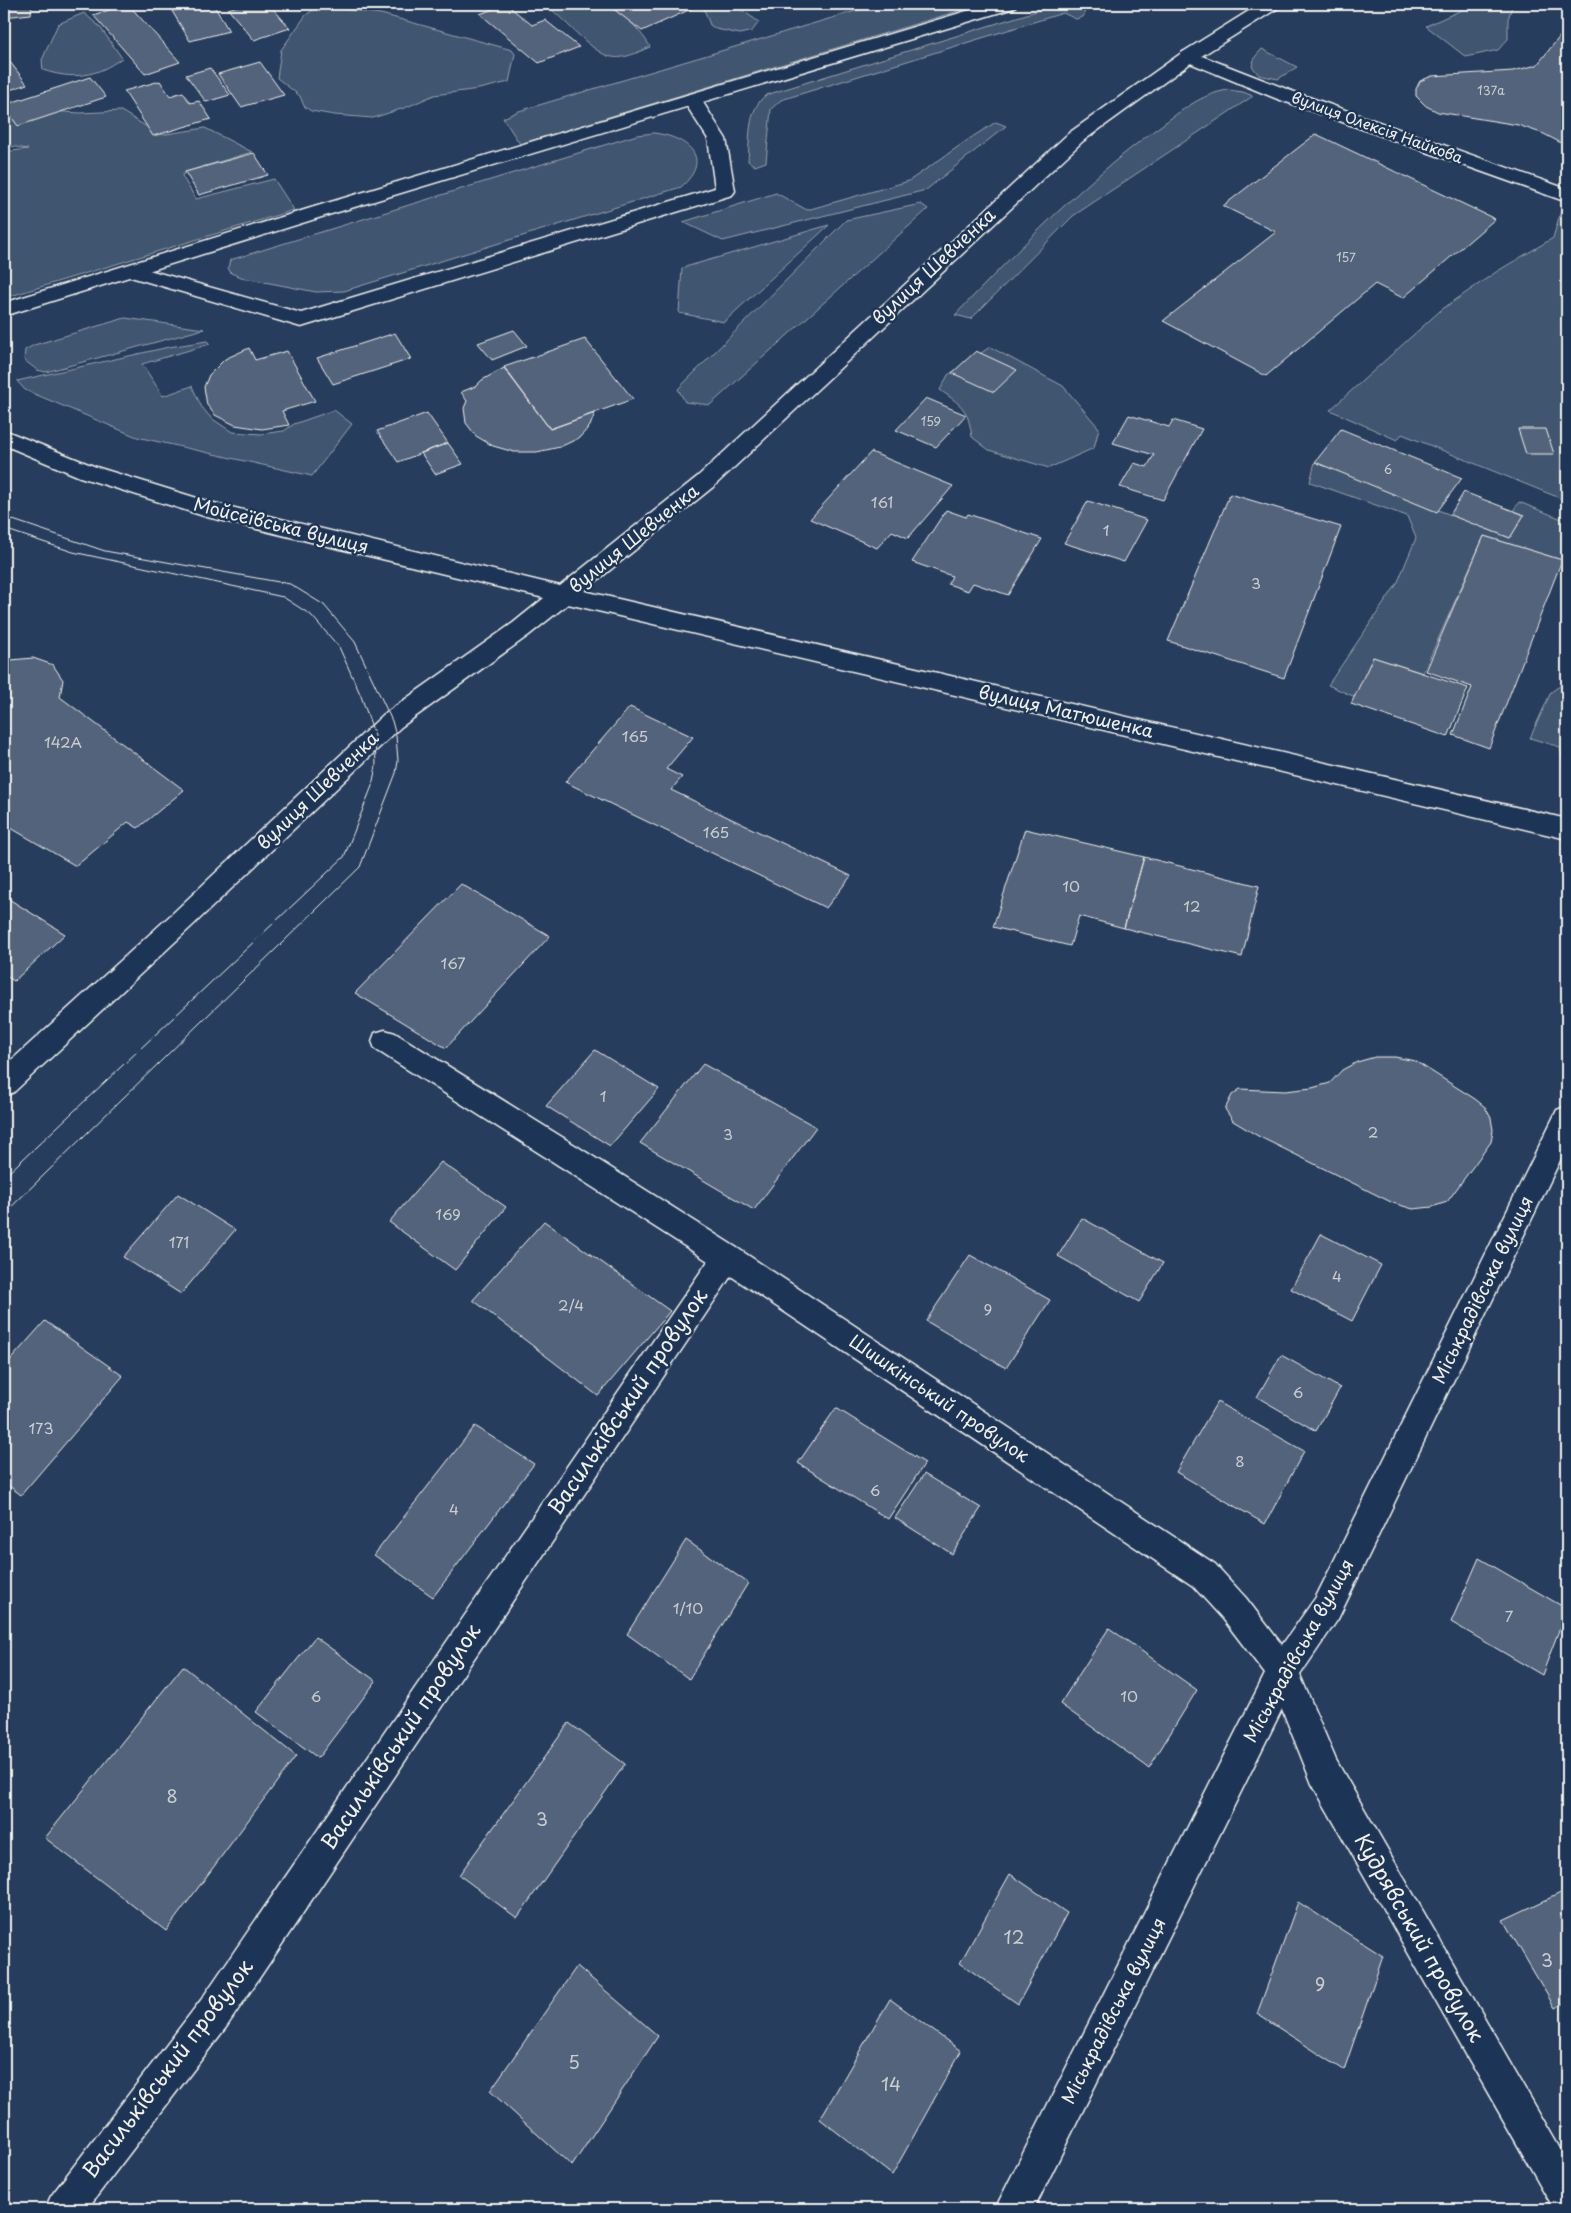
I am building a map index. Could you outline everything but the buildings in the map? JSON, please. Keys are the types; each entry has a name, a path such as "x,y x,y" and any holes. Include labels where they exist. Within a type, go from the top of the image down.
{"main road":[{"path":"4,310 321,211 1008,4"},
{"name":"вулиця Шевченка","path":"4,1084 182,920 392,721 565,595 705,482 1076,137 1189,56 1272,4"},
{"name":"вулиця Олексія Найкова","path":"1189,56 1282,94 1567,196"},
{"path":"131,271 302,320 725,191 717,139 692,100"},
{"name":"Мойсеївська вулиця","path":"4,437 88,472 207,509 565,595"},
{"name":"вулиця Матюшенка","path":"565,595 1567,829"},
{"name":"Шишкінський провулок","path":"385,1041 727,1257 1204,1575 1235,1609 1283,1672"},
{"name":"Міськрадівська вулиця","path":"1014,2209 1283,1672 1327,1608 1567,1118"},
{"name":"Васильківський провулок","path":"64,2209 214,2013 727,1257"},
{"name":"Кудрявський провулок","path":"1283,1672 1324,1772 1567,2196"}],"shaded area":[{"path":"602,3 612,6 631,22 650,47 624,57 608,56 593,47 545,4"},
{"path":"702,4 733,4 759,22 752,31 740,34 716,29 710,25"},
{"path":"879,4 981,4 520,144 503,118 519,111"},
{"path":"1059,4 1075,6 1085,13 1083,17 1076,19 1063,13 781,100 771,109 766,162 755,166 748,161 752,116 755,108 766,95"},
{"path":"1475,4 1513,4 1508,19 1508,39 1498,50 1466,57 1426,26"},
{"path":"319,6 381,14 512,50 515,54 509,82 479,89 434,95 407,107 373,118 311,111 304,106 300,96 277,78 281,50 306,15"},
{"path":"84,13 100,27 122,58 103,69 84,75 64,75 43,70 42,60 58,24"},
{"path":"1262,49 1297,67 1278,79 1259,75 1252,66 1255,57"},
{"path":"1228,90 1243,92 1253,96 1073,216 971,319 955,315 1053,216 1104,170 1183,109 1209,95"},
{"path":"4,108 80,113 121,111 160,135 205,128 252,152 185,172 182,176 196,199 274,179 294,210 4,298 4,152 28,149 4,145"},
{"path":"996,122 1006,126 926,190 723,241 683,222 776,193 807,210 909,181"},
{"path":"654,133 666,135 686,144 696,158 691,177 681,187 344,291 316,292 244,278 231,273 228,268 230,260 637,135"},
{"path":"921,204 928,209 710,405 685,402 678,389 846,220"},
{"path":"1562,207 1567,209 1567,501 1402,434 1397,440 1330,410 1441,310 1496,272 1553,238"},
{"path":"829,225 724,322 679,313 682,268"},
{"path":"125,318 204,329 46,372 37,370 24,360 25,350 34,345"},
{"path":"207,341 210,344 142,364 163,396 192,386 201,406 211,418 232,432 261,434 284,431 294,424 334,410 352,424 312,476 137,437 25,390 17,381 169,347"},
{"path":"990,347 1063,386 1099,428 1094,448 1049,468 989,450 972,437 969,420 963,409 940,390 948,375"},
{"path":"1315,462 1510,538 1524,515 1513,511 1519,502 1567,521 1567,551 1562,560 1484,536 1423,673 1373,657 1355,697 1328,685 1397,584 1416,538 1407,516 1310,482"},
{"path":"1567,681 1567,769 1564,768 1560,747 1530,738 1551,692"}],"tram line":[{"path":"4,517 105,551 290,584 324,605 355,642 392,721 396,736 398,761 396,773 360,867 4,1214"},
{"path":"4,529 73,552 283,597 311,615 339,647 361,696 375,736 376,766 372,786 344,857 4,1177"}]}
